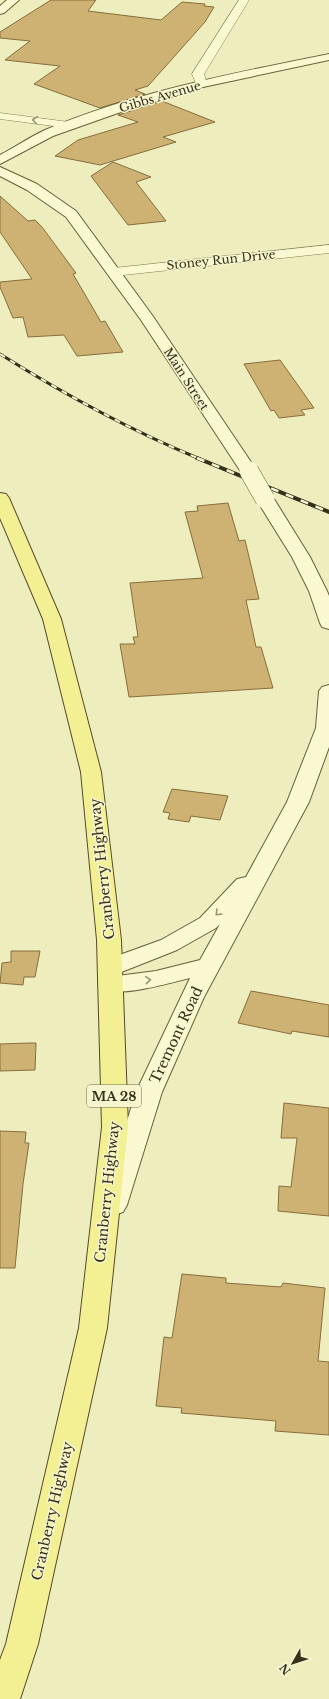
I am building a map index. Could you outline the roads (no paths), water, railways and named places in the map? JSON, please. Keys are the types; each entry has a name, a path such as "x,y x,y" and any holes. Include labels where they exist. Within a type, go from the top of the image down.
{"main road":[{"path":"0,11 14,0"},
{"name":"Gibbs Avenue","path":"0,160 39,137 69,125 201,84 329,57"},
{"name":"Main Street","path":"0,171 32,187 71,214 114,272 147,318 248,471 301,557 318,591 328,626"},
{"name":"Cranberry Highway","path":"0,498 52,619 92,772 109,940 115,1127 93,1328 22,1644 3,1699"},
{"name":"Tremont Road","path":"102,1242 149,1092 192,997 298,802 328,713"},
{"name":"Tremont Road","path":"110,975 169,946 208,923 264,865"},
{"name":"Tremont Road","path":"110,975 156,979 209,966"}],"street":[{"path":"201,84 198,74 244,0"},
{"path":"0,116 69,125"},
{"name":"Stoney Run Drive","path":"114,272 329,249"}],"railway":[{"path":"0,354 98,411 200,459"},
{"path":"197,458 329,512"}]}
